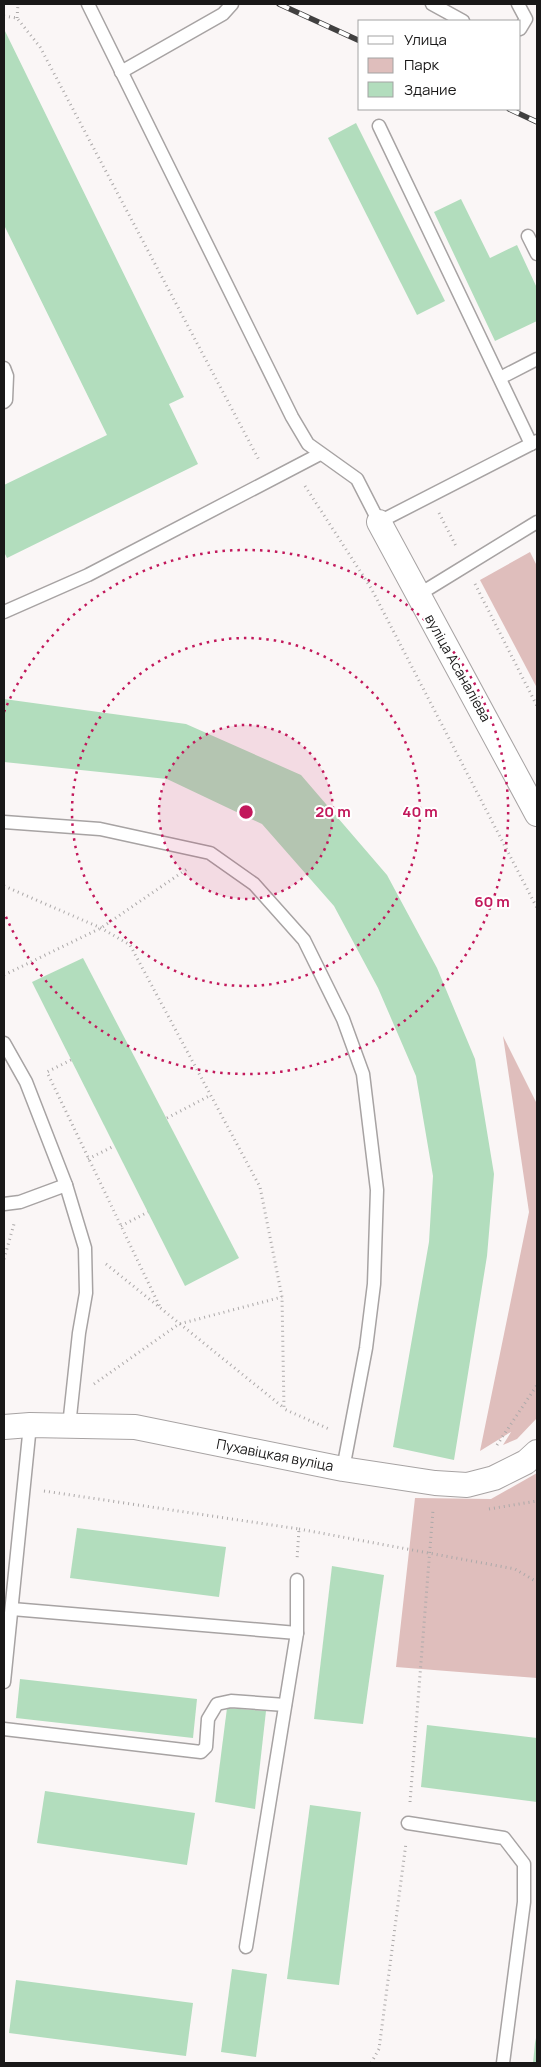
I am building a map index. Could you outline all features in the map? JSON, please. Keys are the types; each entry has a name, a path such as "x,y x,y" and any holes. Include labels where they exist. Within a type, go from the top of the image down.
{"street":[{"name":"вуліца Асаналіева","path":"379,522 537,814"},
{"name":"Пухавіцкая вуліца","path":"4,1427 30,1425 135,1427 343,1469 434,1483 467,1486 494,1478 526,1462 537,1452"}],"lane":[{"path":"88,4 292,417 308,444 357,479 379,522 534,442 500,378 379,126"},
{"path":"120,72 223,14 232,4"},
{"path":"432,4 461,20"},
{"path":"518,4 526,19 521,28"},
{"path":"528,236 537,254"},
{"path":"500,378 537,359"},
{"path":"4,368 7,376 6,400 4,402"},
{"path":"4,612 88,575 320,454"},
{"path":"418,595 537,522"},
{"path":"4,822 100,829 210,853 254,884 304,940 343,1019 364,1074 377,1190 374,1284 366,1348 343,1469"},
{"path":"4,1043 26,1082 66,1185 85,1248 86,1293 68,1426"},
{"path":"4,1204 20,1202 66,1185"},
{"path":"4,1682 30,1425"},
{"path":"246,1947 297,1633 296,1580"},
{"path":"12,1609 297,1633"},
{"path":"4,1729 200,1752 206,1747 208,1719 217,1704 231,1701 285,1705"},
{"path":"408,1823 504,1838 524,1864 524,1902 503,2063"}],"path":[{"path":"18,4 17,18 40,47 270,480"},
{"path":"4,16 17,18"},
{"path":"293,469 371,588 537,908"},
{"path":"430,496 537,706"},
{"path":"4,975 101,928 210,853"},
{"path":"4,886 101,928 130,945 211,1095 260,1187 282,1297 284,1408"},
{"path":"71,1060 47,1072 160,1307"},
{"path":"167,1118 211,1095"},
{"path":"88,1159 114,1146"},
{"path":"4,1259 20,1202"},
{"path":"121,1226 148,1212"},
{"path":"85,1248 284,1408 349,1439"},
{"path":"72,1400 179,1324 282,1297"},
{"path":"492,1453 537,1385"},
{"path":"24,1488 299,1529 430,1553 515,1569 537,1582"},
{"path":"371,2063 379,2049 408,1823 434,1506"},
{"path":"296,1580 299,1529"}],"green space":[{"path":"530,552 537,566 537,688 480,580"},
{"path":"503,1036 537,1104 537,1418 517,1439 503,1445 511,1432 480,1451 529,1212"},
{"path":"537,1473 537,1678 396,1667 415,1498 491,1499"}],"building":[{"path":"4,29 184,397 169,404 198,464 7,558 4,552 4,485 107,435 4,225"},
{"path":"356,123 445,301 417,315 328,138"},
{"path":"461,199 490,258 517,245 537,288 537,321 495,341 434,212"},
{"path":"4,699 186,724 301,775 387,875 437,968 475,1059 494,1174 487,1256 454,1460 393,1447 429,1242 433,1176 416,1076 378,988 334,906 262,824 167,779 4,762"},
{"path":"83,958 239,1258 185,1286 32,982"},
{"path":"77,1528 226,1547 219,1597 70,1578"},
{"path":"332,1566 384,1575 363,1724 314,1719"},
{"path":"20,1679 197,1699 193,1738 16,1718"},
{"path":"227,1708 266,1711 255,1809 215,1802"},
{"path":"427,1725 537,1738 537,1802 421,1787"},
{"path":"45,1791 195,1813 187,1865 37,1843"},
{"path":"310,1805 361,1812 339,1985 287,1979"},
{"path":"232,1969 267,1974 256,2057 221,2052"},
{"path":"16,1980 193,2003 186,2056 9,2033"},
{"path":"536,2038 537,2063 533,2063 535,2043"}],"railway":[{"path":"279,4 358,40"},
{"path":"511,110 537,122"}]}
